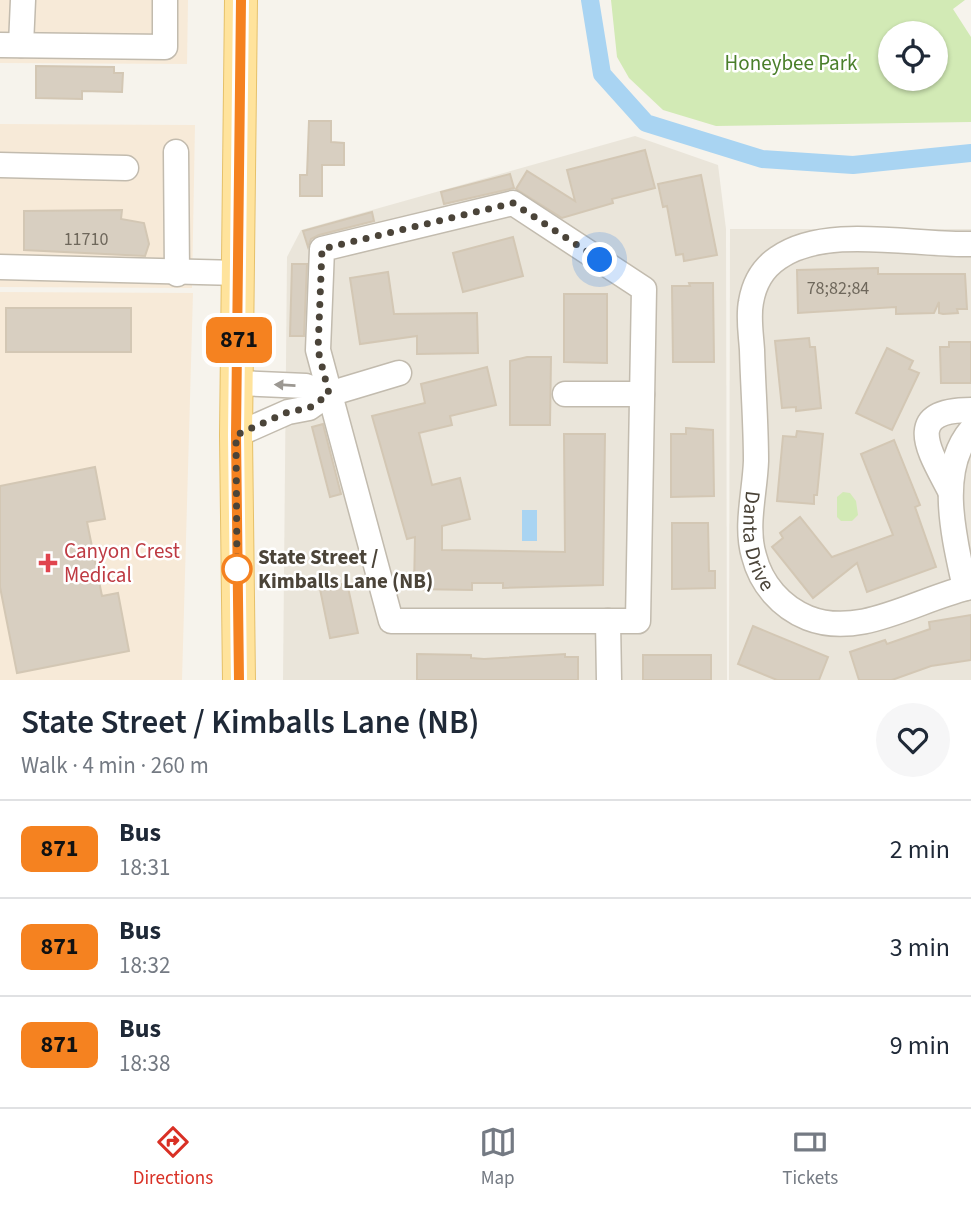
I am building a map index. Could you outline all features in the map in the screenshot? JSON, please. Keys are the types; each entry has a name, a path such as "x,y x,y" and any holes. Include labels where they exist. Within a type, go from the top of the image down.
{"main road":[{"path":"239,680 236,435 239,383 241,0"}],"street":[{"path":"23,0 11,45 165,47 165,0"},
{"path":"176,152 177,274"},
{"path":"0,164 126,168"},
{"path":"513,203 644,289 638,621 391,621 329,394 318,350 322,249 513,203"},
{"name":"Danta Drive","path":"968,587 869,620 844,624 808,618 786,606 769,588 757,566 751,529 756,463 750,312 753,292 761,276 772,262 788,252 822,243 873,240 971,244"},
{"path":"0,267 177,274 239,273"},
{"path":"236,435 288,412 309,408 329,394 399,373"},
{"path":"239,383 306,386 329,394"},
{"path":"565,394 642,394"},
{"path":"953,496 928,447 926,432 931,419 942,411 971,410"},
{"path":"968,587 956,537 953,496 956,455 971,430"},
{"path":"608,621 609,680"}],"shaded area":[{"path":"0,0 188,0 187,64 0,63"},
{"path":"0,124 195,125 192,288 0,287"},
{"path":"635,136 718,165 726,229 727,680 283,680 287,257 301,230"},
{"path":"730,229 971,229 971,680 729,680"},
{"path":"0,292 193,293 182,680 0,680"}],"green space":[{"name":"Honeybee Park","path":"611,0 965,0 953,9 971,37 971,122 716,126 663,110 629,78 617,57"},
{"path":"843,492 850,493 856,501 858,515 852,521 841,521 837,517 837,497"}],"water":[{"path":"522,510 537,510 537,541 522,541"}],"building":[{"path":"36,66 114,67 114,73 123,73 122,92 82,91 82,99 36,98"},
{"path":"309,121 331,121 331,142 344,143 344,165 322,165 322,196 300,196 300,175 307,175"},
{"path":"645,150 655,188 612,199 613,203 562,218 516,189 527,171 575,201 567,170"},
{"path":"510,174 514,188 444,204 441,192"},
{"path":"701,175 717,255 684,261 683,254 676,255 667,206 663,207 658,184"},
{"path":"122,210 121,219 144,223 149,244 145,256 24,250 24,211"},
{"path":"372,212 374,221 319,235 311,239 308,247 303,231"},
{"path":"513,237 523,276 463,292 453,253"},
{"path":"292,264 307,264 304,336 290,336"},
{"path":"878,268 878,274 965,274 967,309 957,309 958,313 939,313 939,302 934,313 896,314 896,307 798,313 797,270"},
{"path":"388,272 394,314 477,313 478,353 417,354 417,336 360,344 350,278"},
{"path":"689,283 713,283 714,362 673,362 672,286 690,286"},
{"path":"564,294 607,294 607,363 564,362"},
{"path":"6,308 131,308 131,352 6,352"},
{"path":"809,338 810,347 815,347 821,408 796,411 796,407 782,408 775,341"},
{"path":"949,342 971,342 971,383 941,383 940,347 949,347"},
{"path":"887,348 913,361 909,369 919,373 892,430 856,413"},
{"path":"527,357 551,357 550,425 510,425 510,361"},
{"path":"487,367 496,405 450,416 452,425 419,433 432,485 460,478 470,519 442,526 442,550 565,552 564,434 605,434 603,585 503,588 503,583 472,583 472,590 414,589 415,537 407,539 372,416 425,403 421,384"},
{"path":"323,424 341,494 330,497 312,427"},
{"path":"686,428 713,430 714,496 671,497 671,434 686,434"},
{"path":"797,431 823,434 814,504 777,501 783,436 796,437"},
{"path":"894,440 920,505 915,507 936,567 867,592 857,563 813,598 772,547 783,538 780,533 800,517 832,557 893,535 861,454"},
{"name":"Canyon Crest Medical","path":"95,467 105,519 87,522 102,596 118,593 129,651 17,673 0,587 0,486"},
{"path":"672,523 708,523 709,571 715,571 715,588 672,589"},
{"path":"347,583 358,633 330,638 320,589"},
{"path":"971,615 971,660 931,666 892,680 859,680 850,652 885,640 887,644 930,629 929,622"},
{"path":"753,626 828,657 819,680 777,680 738,664"},
{"path":"417,654 471,655 471,658 484,659 565,654 565,657 578,657 578,680 417,680"},
{"path":"643,655 711,655 711,680 643,680"}],"waterway":[{"path":"590,0 602,74 646,123 762,159 853,165 971,153"}],"bus line":[{"name":"871","path":"239,680 236,435 239,383 241,0"}],"place":[{"name":"Canyon Crest Medical","path":"48,563"},
{"name":"State Street / Kimballs Lane (NB)","path":"237,569"}],"route":[{"path":"237,569 236,435 288,412 309,408 329,394 318,350 322,249 513,203 600,260"}]}
